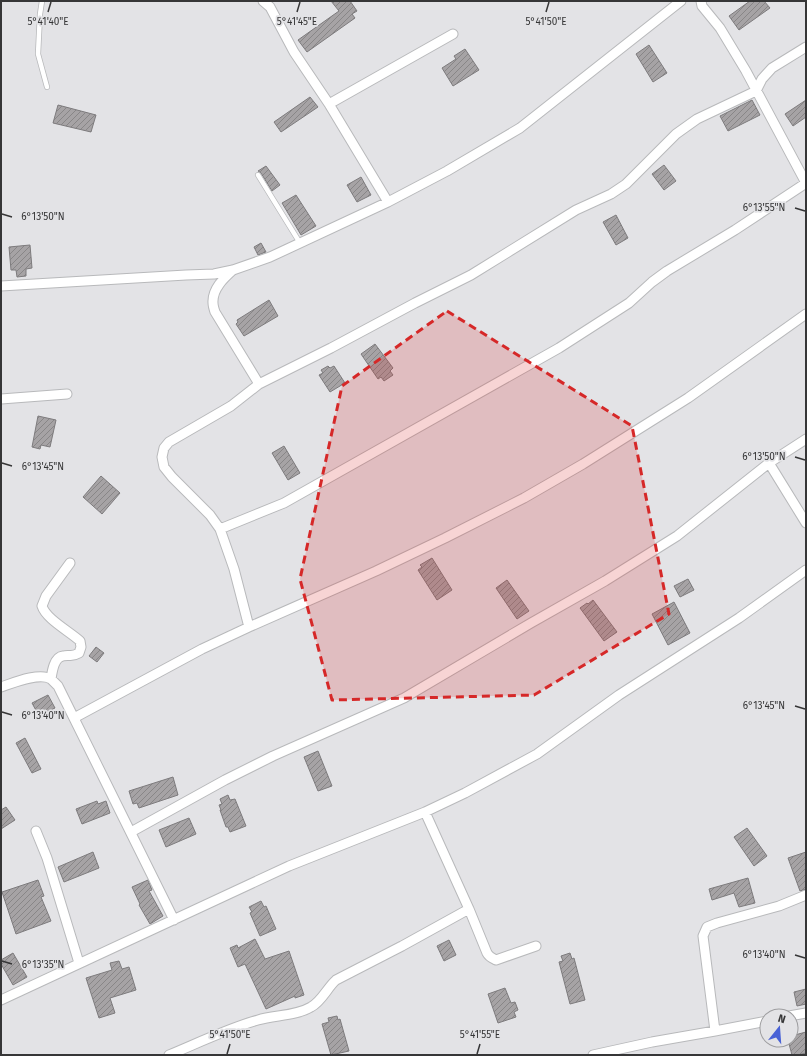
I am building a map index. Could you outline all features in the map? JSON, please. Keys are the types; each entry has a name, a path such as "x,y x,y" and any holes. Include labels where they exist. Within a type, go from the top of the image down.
{"street":[{"path":"263,1 270,6 294,52 329,104 388,202"},
{"path":"1,286 214,274 232,270 270,257 388,202 447,171 520,128 681,1"},
{"path":"220,529 284,503 559,348 629,303 652,282 667,271 735,230 806,183 756,90 720,28 702,6 701,1"},
{"path":"329,104 453,34"},
{"path":"249,627 234,569 220,529 210,515 164,467 162,457 164,448 169,442 231,406 259,384 471,275 576,210 611,194 626,184 681,130 697,120 756,90 762,79 772,68 806,47"},
{"path":"232,270 215,291 212,302 215,312 259,384"},
{"path":"74,718 202,649 445,538 524,498 583,464 688,398 806,314"},
{"path":"1,398 67,394"},
{"path":"131,832 225,780 273,756 404,698 605,581 677,536 769,463 806,439"},
{"path":"769,463 806,523"},
{"path":"51,679 55,664 59,657 72,656 79,653 80,647 80,641 48,616 42,606 46,596 70,564"},
{"path":"1,1000 289,866 425,812 465,793 537,754 619,695 739,618 806,570"},
{"path":"1,686 42,677 51,679 58,686 174,920"},
{"path":"425,812 489,956 496,960 536,946"},
{"path":"36,831 48,858 79,964"},
{"path":"715,1031 702,936 707,927 779,906 806,895"},
{"path":"169,1055 258,1020 307,1010 314,1006 330,985 336,980 469,909"},
{"path":"593,1055 652,1042 759,1023"}],"lane":[{"path":"42,1 38,54 46,87"},
{"path":"258,176 300,243"}],"highlighted area":[{"path":"447,311 632,426 669,614 534,695 332,700 300,579 342,386"}],"building":[{"path":"331,1 350,1 357,11 352,14 355,18 307,52 298,40 339,11"},
{"path":"750,1 764,1 770,8 739,30 729,16"},
{"path":"649,45 667,73 653,82 636,54"},
{"path":"465,49 479,70 453,86 442,68 456,59 454,56"},
{"path":"310,97 318,107 281,132 274,122"},
{"path":"752,100 760,115 728,131 720,116"},
{"path":"806,100 806,117 793,126 785,114"},
{"path":"58,105 96,115 91,132 53,123"},
{"path":"664,165 676,181 664,190 652,174"},
{"path":"266,166 280,185 272,191 261,173 258,171"},
{"path":"361,177 371,195 357,202 347,185"},
{"path":"296,195 316,226 301,235 282,203"},
{"path":"616,215 628,238 616,245 603,222"},
{"path":"261,243 266,252 258,255 254,247"},
{"path":"30,245 32,268 26,269 26,276 17,277 16,270 11,270 9,247"},
{"path":"269,300 278,316 244,336 236,324 238,322 237,320"},
{"path":"375,344 393,368 390,371 393,375 384,381 381,377 378,379 361,354"},
{"path":"328,366 330,368 334,366 345,383 330,392 319,375 323,373 321,370"},
{"path":"38,416 56,420 50,447 41,445 40,449 32,447"},
{"path":"284,446 300,473 288,480 272,453"},
{"path":"101,476 120,493 102,514 83,497"},
{"path":"432,558 452,590 437,600 418,570 422,567 420,565"},
{"path":"688,579 694,590 680,597 674,586"},
{"path":"507,580 529,611 517,619 496,588"},
{"path":"593,600 617,632 604,641 580,608"},
{"path":"674,602 690,633 668,645 652,614"},
{"path":"96,647 104,653 97,662 89,656"},
{"path":"48,695 55,708 39,716 32,703"},
{"path":"25,738 41,769 32,773 16,743"},
{"path":"318,751 332,786 318,791 304,757"},
{"path":"173,777 178,795 139,808 137,803 133,804 129,791"},
{"path":"228,795 230,800 235,799 246,826 230,832 228,827 226,827 219,805 222,804 220,799"},
{"path":"97,801 98,804 106,801 110,813 82,824 76,809"},
{"path":"6,807 15,820 1,829 1,810"},
{"path":"189,818 196,834 166,847 159,830"},
{"path":"747,828 767,856 754,866 734,837"},
{"path":"93,852 99,868 64,882 58,867"},
{"path":"806,852 806,889 800,891 788,858"},
{"path":"748,878 755,903 739,907 734,893 712,900 709,889"},
{"path":"38,880 44,896 41,897 51,921 16,934 2,892"},
{"path":"148,880 152,890 149,891 163,916 150,924 139,905 140,904 132,887"},
{"path":"261,901 264,907 266,906 276,929 260,936 249,907"},
{"path":"255,939 265,959 289,951 304,995 295,998 295,996 266,1009 245,964 238,967 230,948 237,945 238,948"},
{"path":"449,940 456,955 444,961 437,946"},
{"path":"13,953 27,977 13,985 1,964 1,960"},
{"path":"570,953 572,959 574,958 585,1000 570,1004 559,962 563,961 561,956"},
{"path":"119,961 122,969 129,967 136,990 110,998 115,1013 99,1018 86,978 112,970 110,963"},
{"path":"505,988 511,1003 515,1002 518,1010 514,1012 516,1017 498,1023 488,994"},
{"path":"806,989 806,1004 797,1006 794,992"},
{"path":"337,1016 338,1020 340,1019 349,1051 331,1055 322,1024 329,1022 328,1018"},
{"path":"806,1032 806,1053 792,1055 790,1048 799,1048 799,1034"}]}
